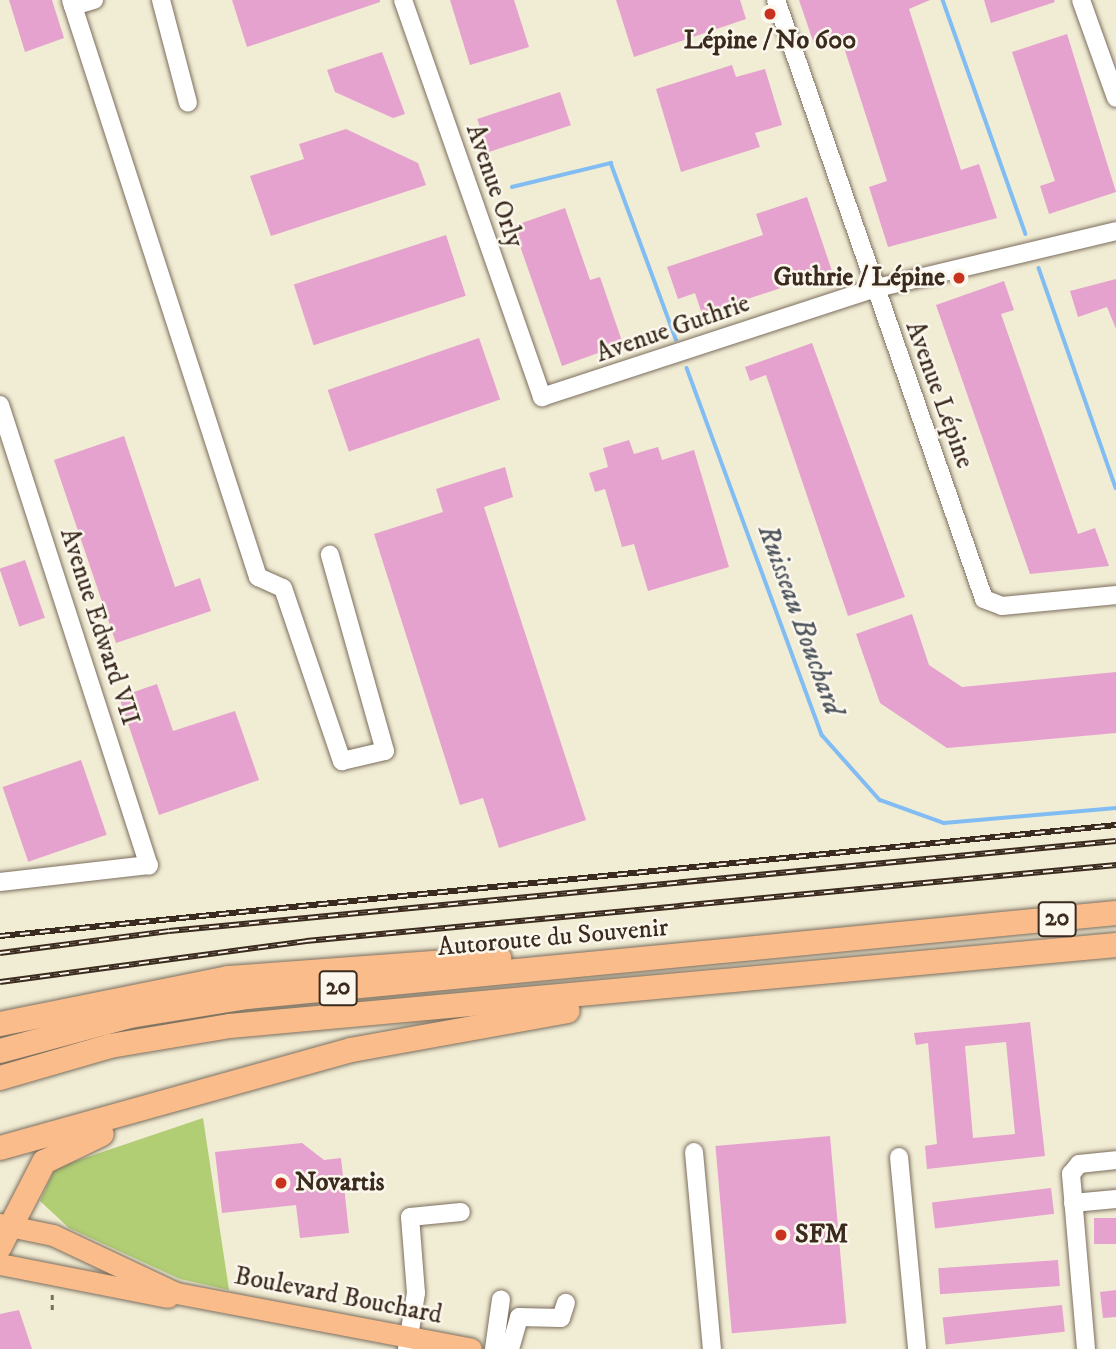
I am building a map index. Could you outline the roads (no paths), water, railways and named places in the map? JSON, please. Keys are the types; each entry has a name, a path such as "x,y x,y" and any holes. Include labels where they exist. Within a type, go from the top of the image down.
{"highway":[{"name":"Autoroute du Souvenir","path":"0,1051 211,1002 1116,913"},
{"name":"20","path":"0,1078 110,1046 206,1029 661,990 1116,945"},
{"path":"0,1024 150,990 270,974 422,959 681,957"},
{"path":"0,1148 191,1093 373,1045 661,990"},
{"path":"6,1224 34,1176 53,1155 191,1093"}],"main road":[{"path":"0,1248 6,1224"},
{"name":"Boulevard Bouchard","path":"6,1224 52,1235 140,1280 195,1297 408,1343 471,1349"},
{"name":"Boulevard Bouchard","path":"0,1264 146,1297 195,1297"}],"street":[{"path":"94,0 72,3 258,577 283,588 342,761 385,751 330,555"},
{"path":"161,0 188,103"},
{"name":"Avenue Orly","path":"403,0 535,388"},
{"name":"Avenue Lépine","path":"776,0 873,289 991,605 1116,596"},
{"path":"1081,0 1116,98"},
{"name":"Avenue Guthrie","path":"535,388 542,397 554,397 873,289 1116,231"},
{"name":"Avenue Edward VII","path":"0,405 149,865 0,882"},
{"path":"694,1152 712,1349"},
{"path":"899,1157 917,1349"},
{"path":"1086,1349 1073,1203 1074,1167 1116,1160"},
{"path":"1073,1203 1116,1199"},
{"path":"408,1343 416,1293 410,1217 461,1212"},
{"path":"494,1349 501,1299"},
{"path":"510,1349 519,1317 561,1318 566,1303"}],"waterway":[{"path":"943,0 1026,234"},
{"name":"Ruisseau Bouchard","path":"512,187 611,163 676,339"},
{"path":"1039,268 1116,488"},
{"name":"Ruisseau Bouchard","path":"687,368 822,735 880,800 944,823 1116,808"}],"railway":[{"path":"0,936 1116,825"},
{"path":"0,953 169,931 1116,841"},
{"path":"0,982 306,941 1116,865"}],"place":[{"name":"Lépine / No 600","path":"770,14"},
{"name":"Guthrie / Lépine","path":"959,278"},
{"name":"Novartis","path":"281,1183"},
{"name":"SFM","path":"781,1235"}]}
